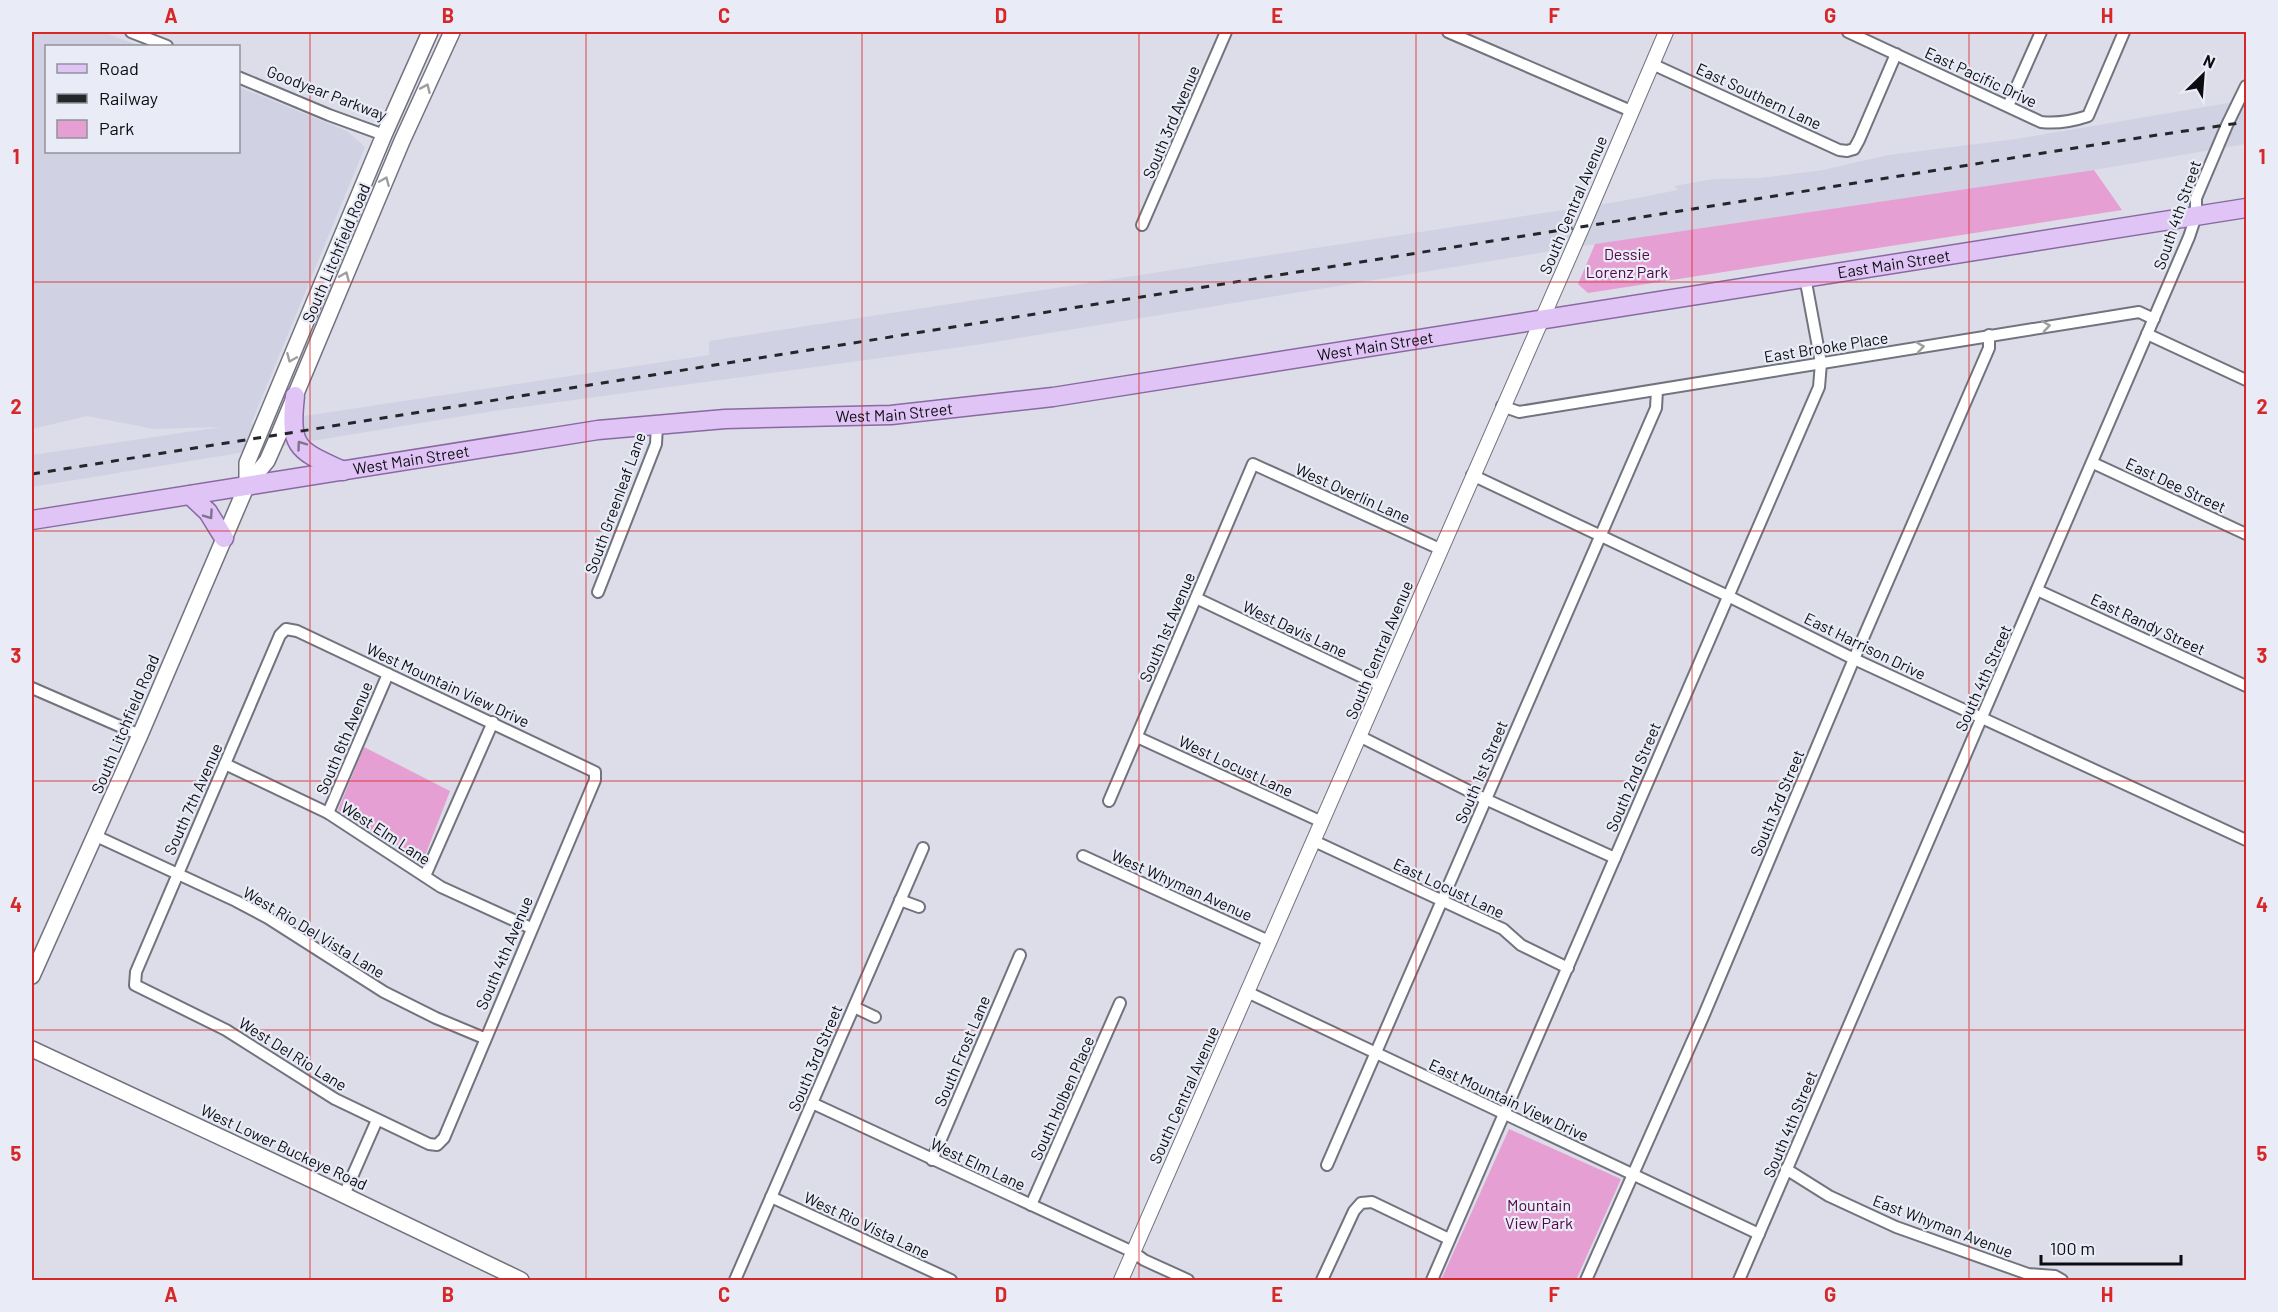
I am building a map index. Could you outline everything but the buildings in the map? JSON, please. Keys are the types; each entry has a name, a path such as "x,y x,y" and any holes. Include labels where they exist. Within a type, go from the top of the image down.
{"main road":[{"name":"South Litchfield Road","path":"247,485 247,463 384,135 430,32"},
{"name":"South Litchfield Road","path":"32,976 96,836 247,485 267,460 402,141 452,32"},
{"name":"Goodyear Parkway","path":"384,135 402,141"},
{"name":"East Main Street","path":"1541,320 2247,208"},
{"name":"West Main Street","path":"32,520 598,430 725,419 891,415 974,407 1064,396 1541,320"},
{"path":"295,396 293,432 300,446 312,457 343,471"},
{"path":"190,495 208,512 224,538"},
{"name":"West Lower Buckeye Road","path":"32,1049 344,1195 521,1281"}],"street":[{"path":"131,32 164,45"},
{"name":"South 3rd Avenue","path":"1142,225 1226,32"},
{"path":"1448,32 1631,111"},
{"name":"South Central Avenue","path":"1120,1281 1666,32"},
{"name":"East Pacific Drive","path":"1848,32 2041,122 2071,122 2088,116 2124,32"},
{"path":"2008,106 2041,32"},
{"name":"East Southern Lane","path":"1652,64 1839,150 1847,151 1854,148 1896,54"},
{"name":"Goodyear Parkway","path":"240,78 384,135"},
{"name":"South 4th Street","path":"1739,1281 2093,463 2196,216 2196,198 2227,125 2247,86"},
{"name":"South 2nd Street","path":"1432,1281 1820,387 1821,363 1805,277"},
{"name":"East Brooke Place","path":"1502,406 1519,412 2139,312 2154,319"},
{"path":"2147,334 2247,380"},
{"name":"South 3rd Street","path":"1586,1281 1703,1017 1854,659 1989,348 1989,335"},
{"name":"South 1st Street","path":"1327,1165 1656,408 1657,390"},
{"name":"South Greenleaf Lane","path":"598,591 656,444 657,424"},
{"name":"East Dee Street","path":"2093,463 2247,534"},
{"name":"West Overlin Lane","path":"1253,464 1440,549"},
{"name":"South 1st Avenue","path":"1109,801 1253,464"},
{"name":"East Harrison Drive","path":"1472,475 1728,596 1854,659 2247,840"},
{"name":"East Randy Street","path":"2037,590 2247,686"},
{"name":"West Davis Lane","path":"1196,598 1381,686"},
{"name":"West Mountain View Drive","path":"286,629 297,631 595,772"},
{"name":"South 7th Avenue","path":"135,985 136,972 177,873 280,635 286,629"},
{"name":"South 6th Avenue","path":"328,813 388,674"},
{"path":"32,688 140,735"},
{"path":"425,876 493,722"},
{"path":"1359,736 1485,799 1615,858"},
{"name":"West Locust Lane","path":"1137,737 1322,822"},
{"name":"West Elm Lane","path":"225,764 328,813 441,887 531,928"},
{"name":"South 4th Avenue","path":"437,1145 444,1138 484,1038 595,780 595,772"},
{"name":"West Rio Del Vista Lane","path":"96,836 268,918 384,992 436,1018 484,1038"},
{"name":"East Locust Lane","path":"1314,841 1503,929 1521,945 1568,968"},
{"name":"South 3rd Street","path":"735,1281 922,848"},
{"name":"West Whyman Avenue","path":"1083,856 1269,941"},
{"path":"900,900 919,907"},
{"name":"South Frost Lane","path":"932,1160 1020,955"},
{"name":"West Del Rio Lane","path":"135,985 226,1029 334,1099 429,1144 437,1145"},
{"name":"East Mountain View Drive","path":"1247,992 1759,1234"},
{"name":"South Holben Place","path":"1032,1205 1120,1003"},
{"path":"854,1006 875,1017"},
{"name":"West Elm Lane","path":"812,1103 1133,1252 1144,1260 1188,1281"},
{"path":"344,1195 377,1120"},
{"name":"East Whyman Avenue","path":"1786,1169 1829,1196 1896,1227 2030,1278 2055,1276 2062,1281"},
{"name":"West Rio Vista Lane","path":"771,1197 951,1281"},
{"path":"1322,1281 1354,1210 1361,1203 1372,1202 1449,1239"}],"shaded area":[{"path":"32,32 103,32 137,45 45,45 45,153 240,153 240,87 347,131 365,147 251,424 709,355 709,341 1622,201 1678,190 1674,186 1714,179 1760,178 1823,170 1888,155 2016,139 2246,100 2246,144 2094,170 1595,244 983,344 500,410 32,487 32,455 221,427 154,429 87,416 32,429"}],"green space":[{"name":"Dessie Lorenz Park","path":"2094,170 2122,210 1588,293 1578,284 1595,244"},
{"path":"364,747 450,791 423,861 338,810"},
{"name":"Mountain View Park","path":"1509,1129 1621,1179 1576,1280 1441,1280"}],"railway":[{"path":"32,474 2246,122"}]}
